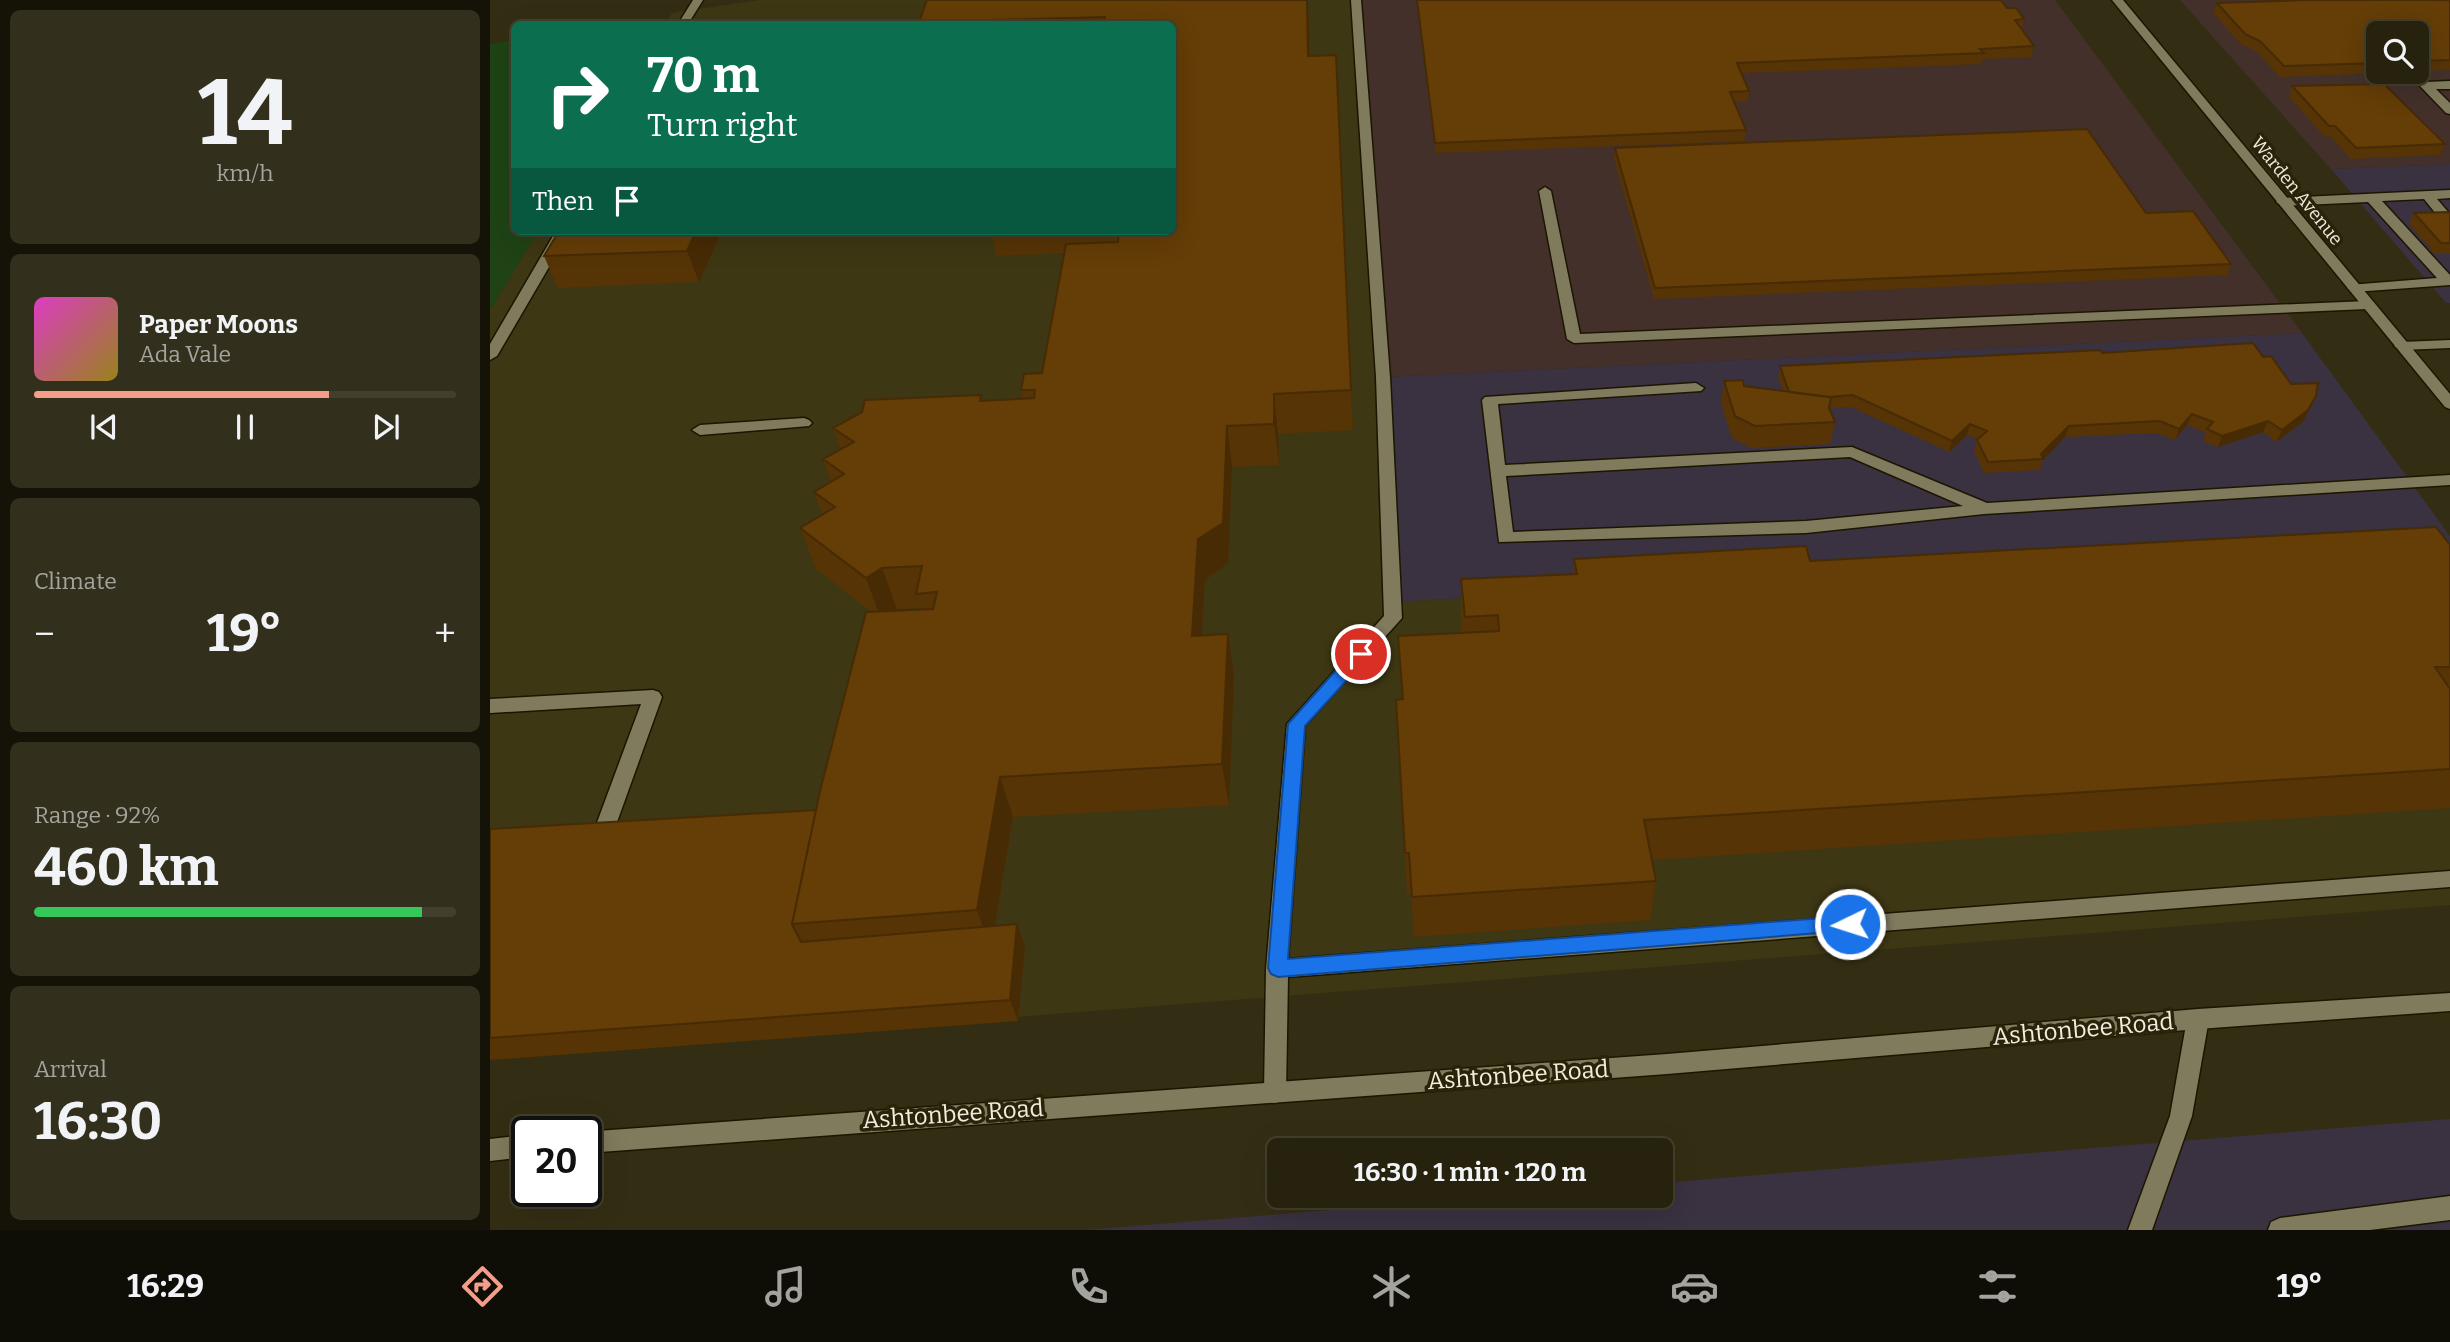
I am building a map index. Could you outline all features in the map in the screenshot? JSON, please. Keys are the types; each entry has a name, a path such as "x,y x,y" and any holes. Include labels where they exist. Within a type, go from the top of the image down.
{"street":[{"path":"685,21 698,0"},
{"path":"1276,1093 1278,968 1296,724 1393,618 1383,376 1356,0"},
{"name":"Warden Avenue","path":"2117,0 2450,404"},
{"path":"2450,85 2426,86 2450,110"},
{"path":"1545,191 1574,339 2367,304"},
{"path":"2283,202 2450,194"},
{"path":"2427,195 2450,222"},
{"path":"2372,198 2449,281"},
{"path":"490,356 561,235"},
{"path":"2354,288 2449,281"},
{"path":"2401,346 2450,344"},
{"path":"1696,388 1490,400 1505,538 1806,527 1984,509 2450,480"},
{"path":"700,430 804,423"},
{"path":"1498,471 1852,452 1984,509"},
{"path":"490,706 653,697 602,836"},
{"path":"1278,968 2450,879"},
{"name":"Ashtonbee Road","path":"602,1141 1681,1063 2199,1019 2450,1002"},
{"path":"2140,1230 2182,1116 2199,1019"},
{"path":"490,1150 511,1148"},
{"path":"2280,1230 2450,1208"}],"shaded area":[{"path":"759,0 1358,0 1398,602 2450,541 2450,905 490,1058 490,310 536,235 1176,235 1176,21 667,21 672,13"},
{"path":"1358,0 2055,0 2302,333 1383,377"},
{"path":"2180,0 2450,0 2450,164 2331,169"},
{"path":"2450,164 2450,303 2446,303 2331,169"},
{"path":"2302,333 2450,536 2450,541 1398,602 1383,377"},
{"path":"2450,1119 2450,1230 1086,1230 1355,1208 1673,1208 1673,1182"}],"green space":[{"path":"511,40 511,235 536,235 490,310 490,44"}],"building":[{"path":"927,0 1307,0 1308,56 1336,55 1351,390 1274,394 1274,424 1227,426 1223,523 1198,539 1192,636 1228,634 1222,764 1000,777 977,910 792,924 820,791 866,612 933,609 937,592 916,594 922,566 882,568 866,578 800,528 835,507 814,492 844,474 823,459 854,442 833,428 862,412 865,400 981,395 980,401 1034,398 1035,390 1021,390 1024,374 1042,373 1066,244 1118,242 1119,235 1176,235 1176,21 1104,21 1105,17 919,21"},
{"path":"1417,0 2001,0 2007,8 2016,8 2024,19 2015,20 2034,46 1980,49 1984,53 1737,63 1749,91 1730,92 1746,130 1435,143"},
{"path":"2450,0 2450,60 2429,61 2429,21 2366,21 2366,63 2284,66 2260,41 2245,34 2217,3"},
{"path":"2384,84 2445,144 2356,148 2335,126 2329,126 2292,86"},
{"path":"2087,129 2146,213 2193,211 2231,264 1655,288 1615,148"},
{"path":"2450,212 2450,243 2441,243 2414,213"},
{"path":"557,235 694,235 687,251 544,256"},
{"path":"2253,343 2263,357 2271,356 2291,384 2318,383 2316,396 2308,410 2282,430 2268,421 2222,436 2207,429 2213,422 2192,414 2179,429 2160,421 2069,426 2041,454 2043,459 1988,462 1977,440 1987,431 1970,424 1952,441 1853,395 1829,397 1789,392 1780,366 2101,350 2102,353"},
{"path":"1743,380 1744,386 1831,397 1829,408 1835,422 1755,426 1735,416 1724,381"},
{"path":"2436,527 2450,545 2450,667 2435,667 2450,689 2450,769 1644,820 1656,881 1412,897 1409,853 1405,853 1396,700 1403,699 1398,636 1499,631 1498,615 1465,617 1461,579 1577,574 1574,559 1806,546 1810,561"},
{"path":"816,810 792,924 801,942 1017,924 1010,1000 490,1038 490,829"}],"route":[{"path":"1361,654 1296,724 1278,968 1850,924"}]}
